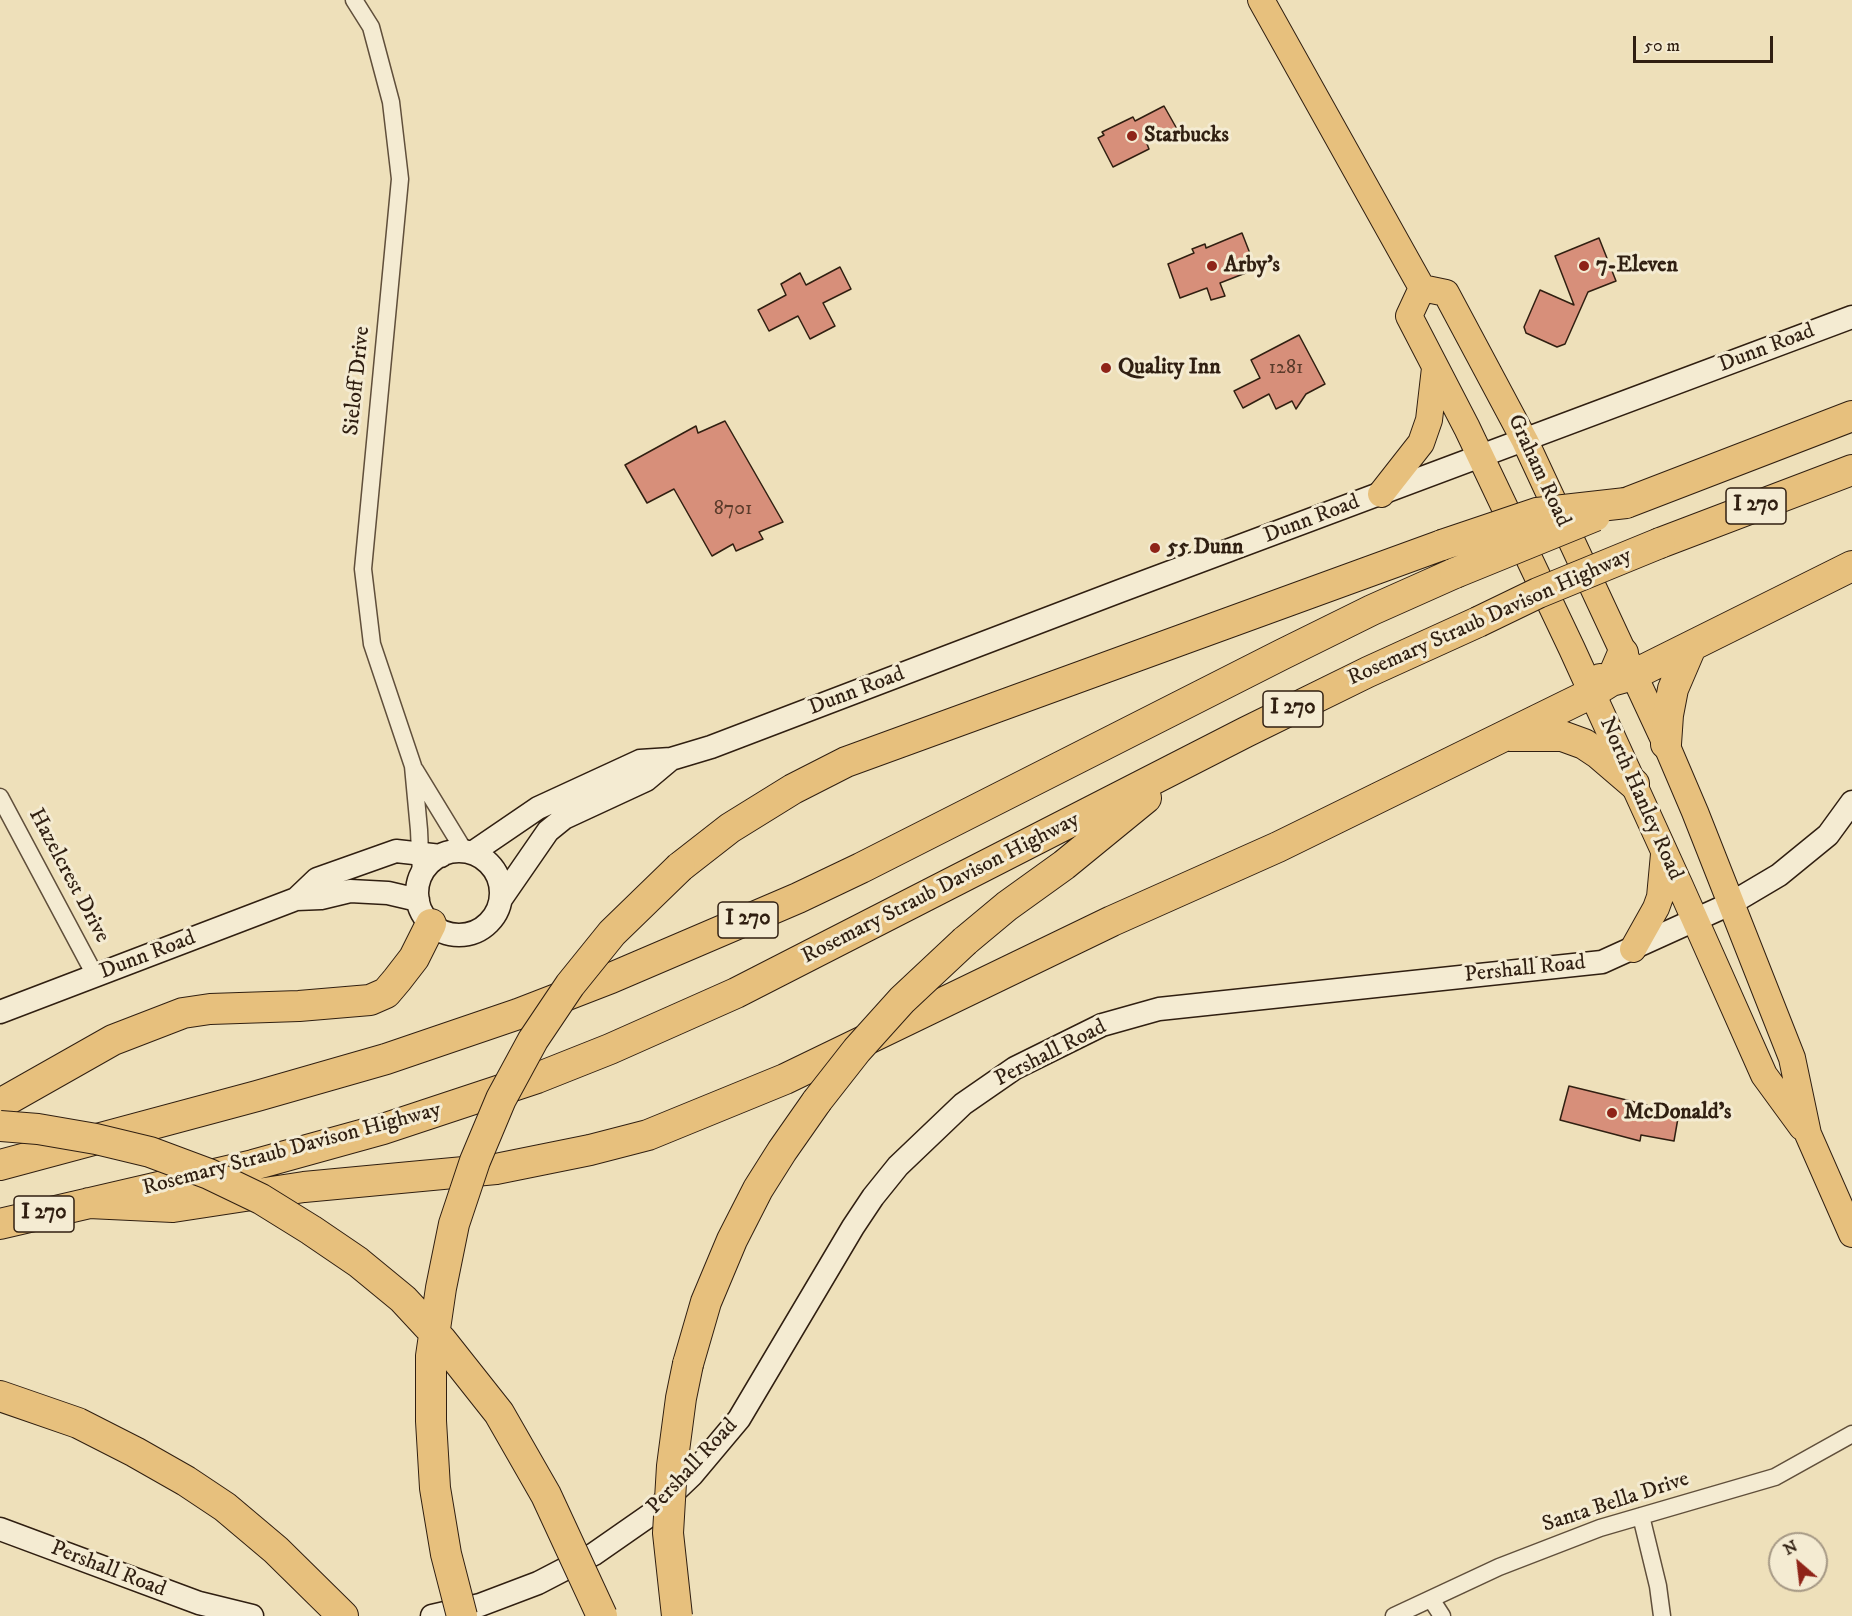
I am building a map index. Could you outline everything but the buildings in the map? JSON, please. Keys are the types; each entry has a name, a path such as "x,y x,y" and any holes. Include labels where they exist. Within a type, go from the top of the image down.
{"highway":[{"name":"I 270","path":"0,1166 386,1059 518,1014 622,974 798,898 861,868 1372,610 1455,573 1626,503 1852,416"},
{"name":"Rosemary Straub Davison Highway","path":"0,1224 253,1165 383,1129 537,1078 610,1049 790,966 1326,693 1538,593 1660,543 1852,470"},
{"path":"462,1616 444,1543 435,1488 430,1421 432,1356 441,1288 454,1224 474,1161 501,1099 533,1040 570,985 612,933 680,867 730,828 793,789 846,762 1442,545 1537,513 1626,503"},
{"path":"89,1203 173,1207 304,1187 496,1169 590,1150 648,1135 785,1079 1112,921 1278,847 1504,736 1609,676 1691,647 1852,566"},
{"path":"1666,744 1673,688 1691,647"},
{"path":"1504,736 1562,736 1584,744 1634,784"},
{"path":"677,1616 669,1522 672,1466 688,1364 706,1302 732,1240 770,1170 817,1101 857,1050 902,1000 965,941 1007,906 1064,865 1195,759"},
{"path":"0,1104 113,1040 183,1013 210,1008 299,1006 370,1000 386,993 414,957 424,912"},
{"path":"0,1126 96,1138 150,1152 209,1174 261,1199 358,1262 403,1299 442,1341 499,1413 546,1495 602,1616"},
{"path":"0,1396 78,1423 186,1481 225,1507 276,1550 343,1616"}],"main road":[{"path":"1261,0 1422,288"},
{"name":"Graham Road","path":"1480,457 1409,316 1422,288 1446,293 1525,441 1609,676"},
{"path":"1381,494 1421,443 1429,420 1436,368"},
{"name":"North Hanley Road","path":"1480,457 1609,676 1666,744 1792,1058 1808,1134 1852,1234"},
{"name":"North Hanley Road","path":"1609,676 1634,784 1764,1075 1808,1134"},
{"path":"1633,949 1660,897 1664,850"}],"street":[{"name":"Sieloff Drive","path":"354,0 370,27 391,102 400,179 363,569 372,644 413,766 431,854"},
{"name":"Dunn Road","path":"468,853 538,808 639,761 670,759 711,747 1852,317"},
{"name":"Dunn Road","path":"501,899 548,831 564,818 646,780 670,759"},
{"name":"Sieloff Drive","path":"413,766 468,853"},
{"name":"Hazelcrest Drive","path":"0,797 96,977"},
{"name":"Pershall Road","path":"432,1616 480,1605 538,1583 594,1554 650,1515 692,1475 740,1419 853,1227 898,1166 963,1104 1015,1068 1102,1025 1159,1008 1602,962 1730,904 1779,875 1828,835 1852,802"},
{"name":"Dunn Road","path":"296,899 317,879 396,851 431,854"},
{"path":"468,853 490,865 501,886 501,899 497,912 490,922 479,930 454,935 441,931 424,912 418,888 431,854 468,853"},
{"name":"Dunn Road","path":"0,1012 296,899 321,898 350,891 388,894 424,912"},
{"name":"Santa Bella Drive","path":"1394,1616 1520,1559 1600,1528 1775,1477 1852,1434"},
{"path":"1641,1516 1658,1586 1662,1616"},
{"name":"Pershall Road","path":"0,1529 199,1604 252,1616"},
{"path":"1431,1599 1442,1616"}],"place":[{"name":"Starbucks","path":"1132,136"},
{"name":"Arby's","path":"1212,266"},
{"name":"7-Eleven","path":"1584,266"},
{"name":"Quality Inn","path":"1106,368"},
{"name":"55 Dunn","path":"1155,548"},
{"name":"McDonald's","path":"1612,1113"}]}
